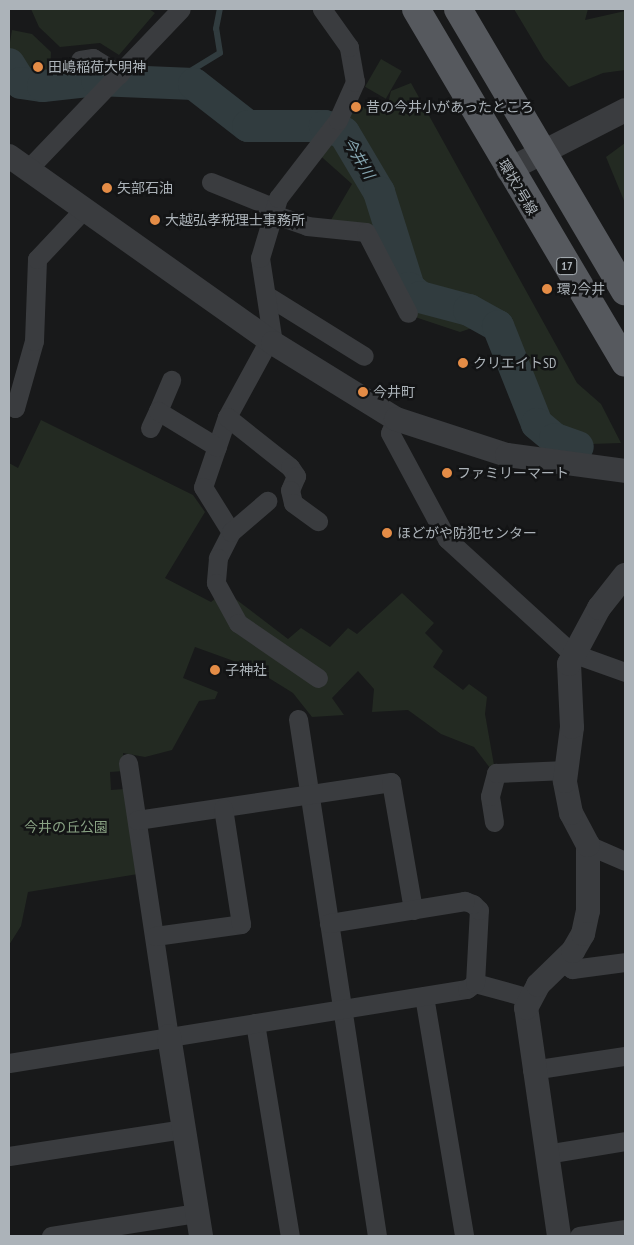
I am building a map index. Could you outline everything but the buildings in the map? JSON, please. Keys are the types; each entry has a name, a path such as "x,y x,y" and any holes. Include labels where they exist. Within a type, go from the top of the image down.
{"main road":[{"name":"環状2号線","path":"416,9 508,170 625,363"},
{"path":"458,9 540,152 625,291"}],"street":[{"path":"28,169 181,9"},
{"path":"231,532 203,487 227,417 271,342 260,258 274,211 333,127 353,93 352,61 349,47 322,9"},
{"path":"80,60 94,58 119,74"},
{"path":"508,170 625,110"},
{"path":"9,156 85,208 271,342 396,419 507,455 625,471"},
{"path":"211,182 307,226 366,232 408,312"},
{"path":"9,404 15,408 34,341 37,260 85,208"},
{"path":"266,295 364,356"},
{"path":"171,380 154,419 217,447"},
{"path":"227,417 290,467 296,476 290,490 293,503 318,521"},
{"path":"396,419 390,434 447,539 572,653 625,672"},
{"path":"267,501 231,532 218,558 216,583 238,623 318,678"},
{"path":"559,1236 525,1019 530,998 561,961 573,950 585,926 591,884 588,845 566,798 566,770 572,727 572,653 625,575"},
{"path":"298,719 377,1236"},
{"path":"128,763 200,1236"},
{"path":"494,822 490,796 496,773 566,770"},
{"path":"137,820 391,782 413,910"},
{"path":"155,936 241,924 223,808"},
{"path":"588,845 625,861"},
{"path":"9,1063 467,989 475,983 479,910 465,901 329,923"},
{"path":"561,961 572,969 625,962"},
{"path":"475,983 530,998"},
{"path":"424,996 464,1236"},
{"path":"255,1023 290,1236"},
{"path":"532,1070 625,1056"},
{"path":"9,1156 184,1129"},
{"path":"546,1154 625,1141"},
{"path":"51,1236 197,1213"},
{"path":"579,1236 625,1229"}],"green space":[{"path":"31,9 149,9 155,13 119,55 100,43 60,47 39,27"},
{"path":"514,9 588,9 585,20 625,11 625,70 603,73 569,87 544,59"},
{"path":"12,30 32,34 51,52 50,76 33,76 19,67 9,48"},
{"path":"381,59 402,71 386,99 365,87"},
{"path":"411,83 577,383 601,404 621,443 591,444 540,430 510,377 501,346 478,326 460,332 409,315 384,248 328,225 352,184 315,151 356,105 381,111 387,108 391,91"},
{"path":"625,143 625,203 606,157"},
{"name":"今井の丘公園","path":"41,420 193,495 205,512 165,578 211,602 225,591 288,639 301,628 330,647 348,628 357,634 402,593 434,623 425,633 443,651 433,667 463,690 469,684 487,697 485,714 494,765 490,768 474,747 441,734 408,710 372,712 374,689 358,671 332,698 344,715 312,717 293,693 253,668 195,647 183,678 218,692 215,699 199,701 172,750 145,757 123,753 124,771 110,772 111,790 124,789 138,874 28,892 21,926 9,945 9,463 18,468"}],"waterway":[{"path":"166,86 220,53 216,29 220,9"},
{"name":"今井川","path":"9,64 21,83 43,86 97,80 194,84 248,126 325,126 344,133 379,192 409,288 420,297 469,310 498,326 537,424 555,439 578,447"}],"place":[{"name":"田嶋稲荷大明神","path":"38,67"},
{"name":"昔の今井小があったところ","path":"356,107"},
{"name":"矢部石油","path":"107,188"},
{"name":"大越弘孝税理士事務所","path":"155,220"},
{"name":"環2今井","path":"547,289"},
{"name":"クリエイトSD","path":"463,363"},
{"name":"今井町","path":"363,392"},
{"name":"ファミリーマート","path":"447,473"},
{"name":"ほどがや防犯センター","path":"387,533"},
{"name":"子神社","path":"215,670"}]}
